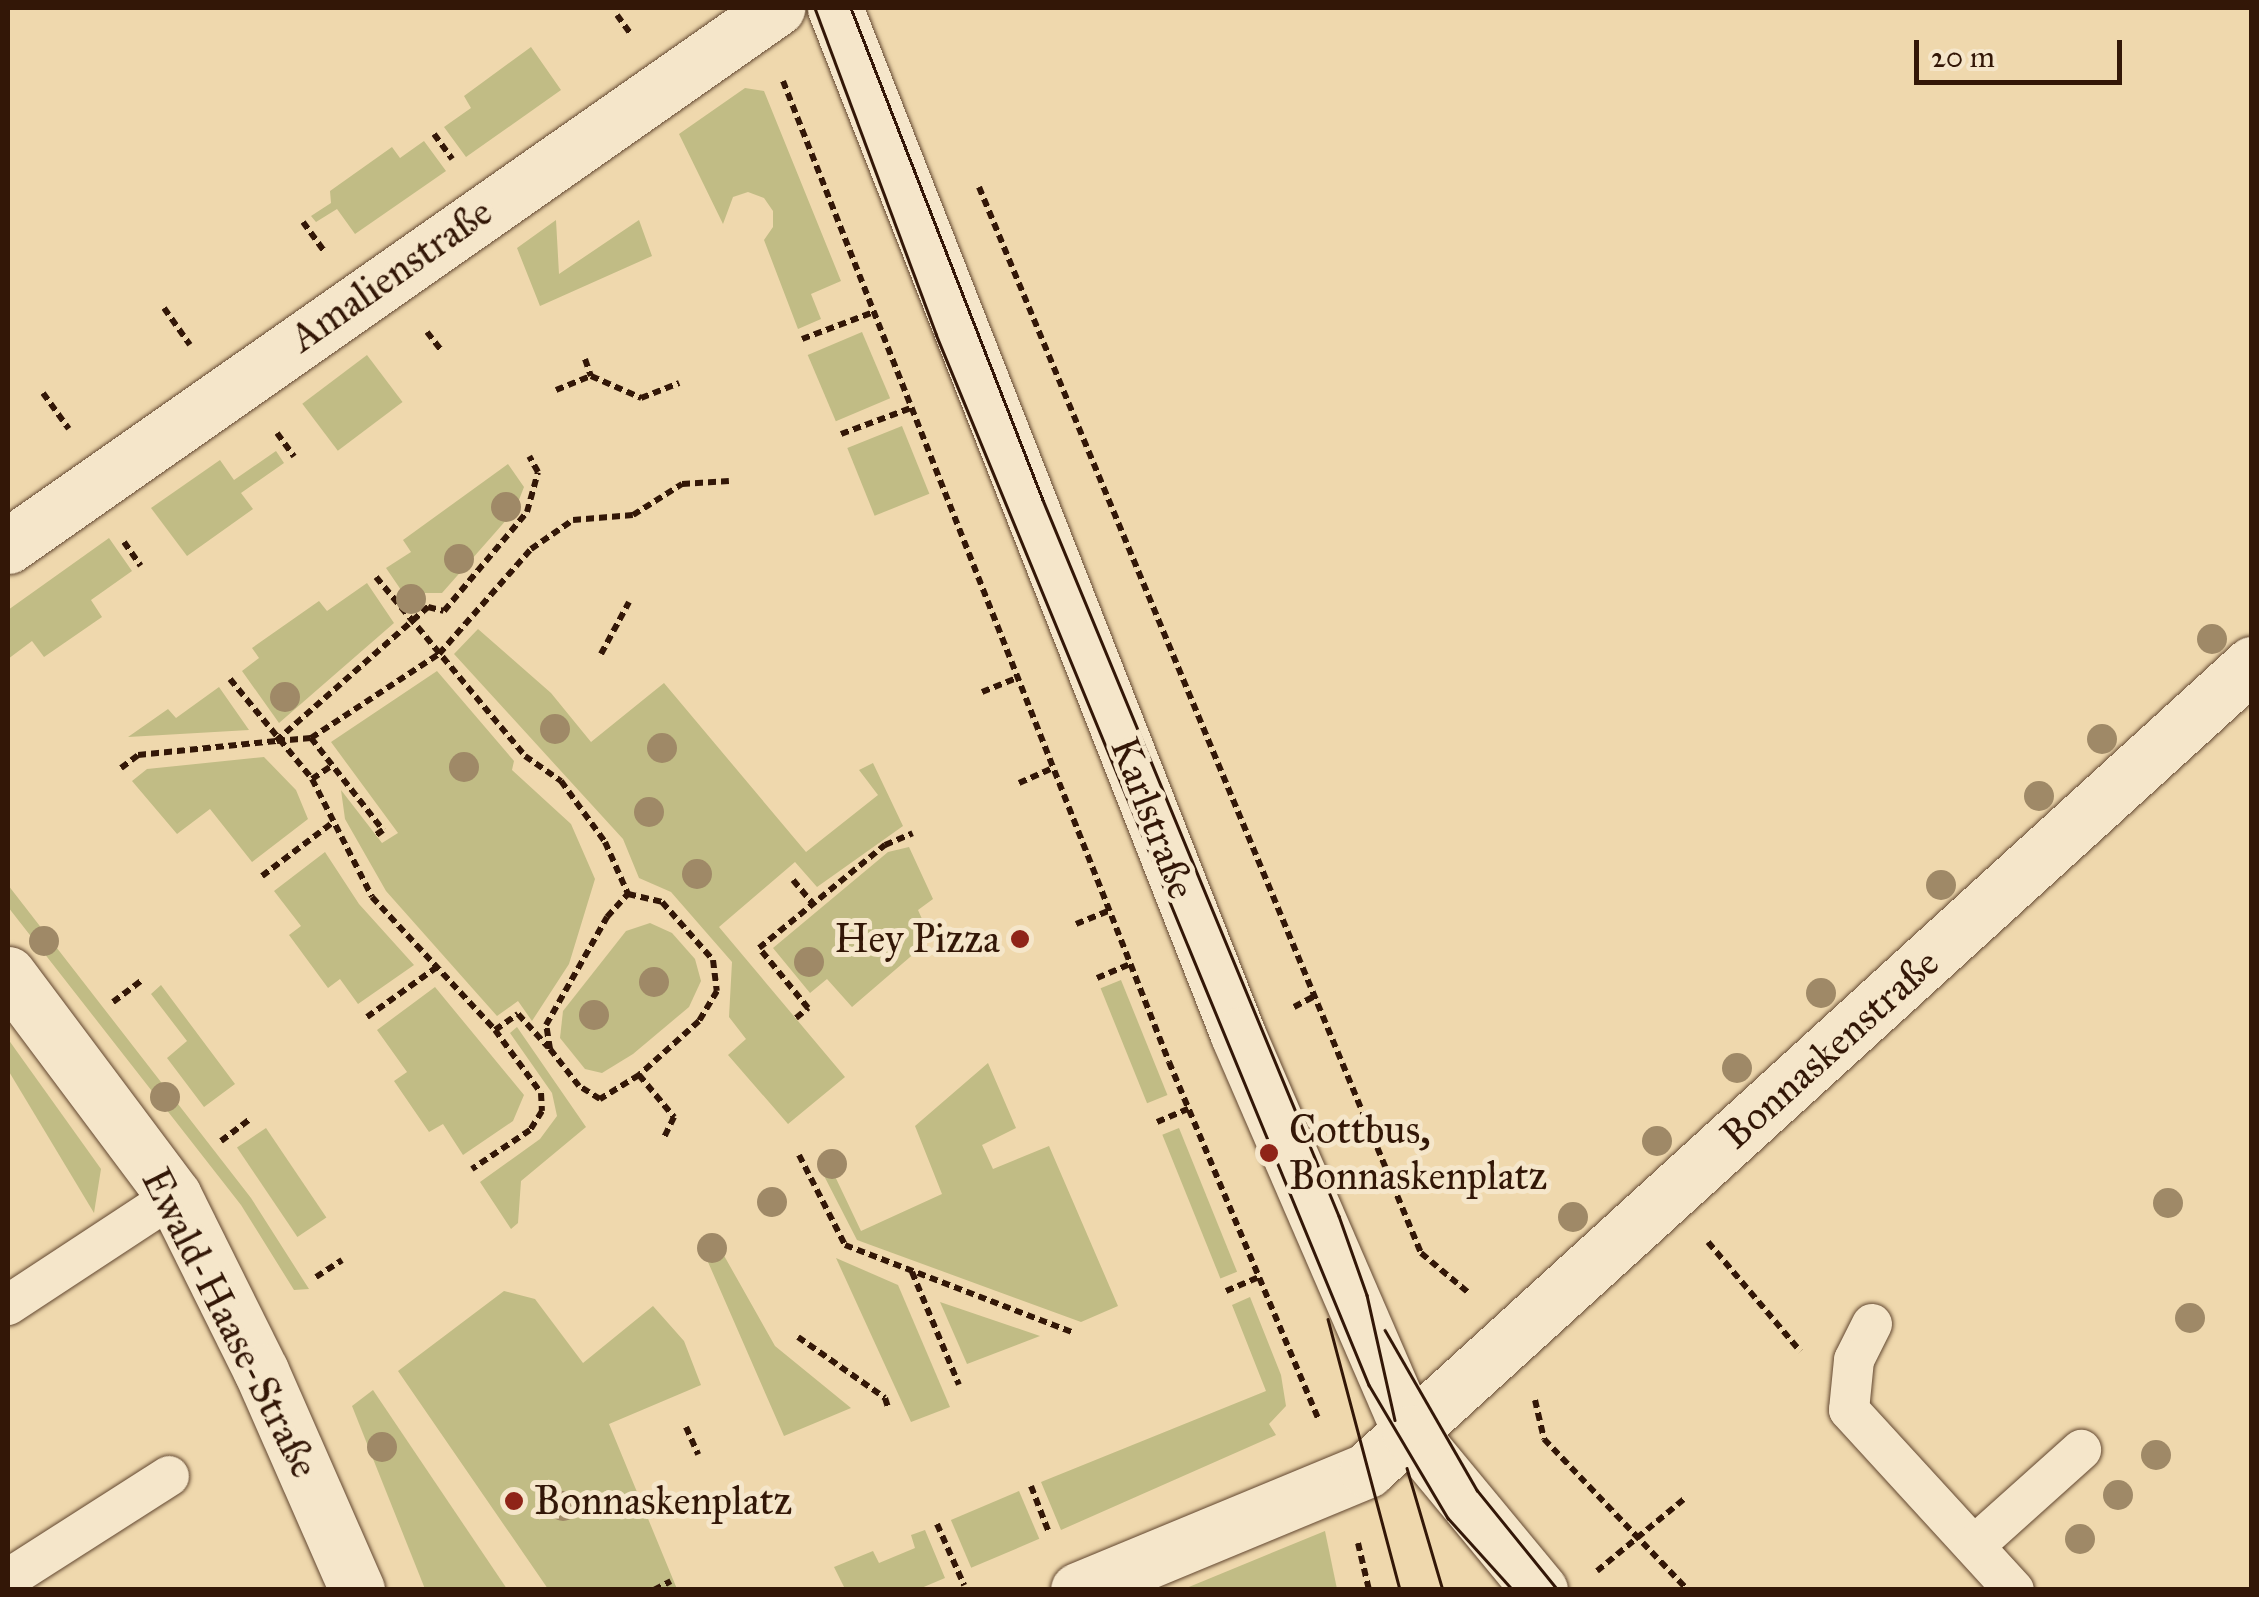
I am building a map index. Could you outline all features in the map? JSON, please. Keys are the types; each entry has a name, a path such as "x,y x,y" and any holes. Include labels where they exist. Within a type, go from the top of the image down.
{"street":[{"name":"Amalienstraße","path":"8,546 778,8"},
{"name":"Karlstraße","path":"835,8 1238,1035 1410,1434 1562,1585"},
{"name":"Bonnaskenstraße","path":"1410,1434 2252,664"},
{"name":"Ewald-Haase-Straße","path":"8,974 174,1196 261,1371 357,1590"},
{"path":"1067,1569 1343,1482 1410,1434"}],"lane":[{"path":"8,1305 174,1196"},
{"path":"1872,1324 1854,1360 1849,1410 2014,1590"},
{"path":"1974,1546 2080,1450"},
{"path":"8,1579 169,1476"}],"path":[{"path":"781,75 1188,1109 1326,1436"},
{"path":"973,172 1396,1189"},
{"path":"164,308 193,349"},
{"path":"802,339 874,312"},
{"path":"432,338 442,350"},
{"path":"585,358 592,376 641,398 680,382"},
{"path":"556,390 592,376"},
{"path":"44,393 72,433"},
{"path":"841,434 911,408"},
{"path":"283,441 294,456"},
{"path":"276,741 428,607 444,611 527,512 538,472 529,456"},
{"path":"120,768 138,755 312,738 439,654 530,549 574,520 633,515 682,484 729,481"},
{"path":"130,550 140,566"},
{"path":"376,577 410,624 525,756 560,781 605,842 628,894"},
{"path":"601,654 629,602"},
{"path":"982,692 1018,677"},
{"path":"230,679 276,741 312,779 372,897 495,1030 541,1093 542,1112 530,1130 472,1169"},
{"path":"312,738 384,830 376,836"},
{"path":"312,779 333,765"},
{"path":"1019,782 1053,768"},
{"path":"262,876 332,823"},
{"path":"796,1018 808,1008 759,948 885,844 913,833"},
{"path":"793,880 813,904"},
{"path":"550,1048 546,1025 607,917 628,894"},
{"path":"495,1030 518,1014 578,1086 600,1099 639,1075 699,1021 718,991 713,960 662,902 628,894"},
{"path":"1076,924 1110,912"},
{"path":"1097,978 1130,964"},
{"path":"367,1017 438,968"},
{"path":"114,1002 143,979"},
{"path":"1286,1011 1315,996"},
{"path":"639,1075 674,1118 663,1140"},
{"path":"1157,1122 1188,1109"},
{"path":"221,1142 249,1120"},
{"path":"799,1156 846,1245 1074,1333"},
{"path":"1708,1241 1849,1410"},
{"path":"316,1277 342,1260"},
{"path":"911,1271 959,1385"},
{"path":"1226,1291 1258,1278"},
{"path":"798,1337 885,1398 888,1407"},
{"path":"1547,1387 1534,1398 1544,1439 1688,1590"},
{"path":"686,1427 698,1454"},
{"path":"1030,1486 1067,1569"},
{"path":"1562,1585 1641,1540 1684,1499"},
{"path":"938,1524 964,1585"},
{"path":"1354,1527 1369,1590"},
{"path":"654,1590 671,1581"}],"shaded area":[{"path":"531,47 561,90 466,157 444,127 471,108 464,96"},
{"path":"745,88 764,91 841,281 811,294 821,319 798,329 764,240 773,227 773,211 764,198 748,192 733,197 723,224 679,134"},
{"path":"424,141 446,171 355,234 337,209 316,222 311,216 331,203 330,191 392,147 400,158"},
{"path":"556,220 559,274 639,220 652,256 540,306 517,248"},
{"path":"862,332 890,398 836,421 808,355"},
{"path":"367,355 403,402 338,451 302,404"},
{"path":"902,426 929,494 875,516 847,448"},
{"path":"276,451 284,463 241,493 253,509 187,556 151,508 220,460 234,480"},
{"path":"508,464 524,487 515,510 442,593 425,593 412,606 386,568 411,552 403,540"},
{"path":"109,538 132,571 91,600 102,617 44,657 32,641 8,659 8,610"},
{"path":"367,583 394,623 279,723 242,671 259,658 252,648 319,601 327,611"},
{"path":"478,629 551,693 591,742 664,683 806,852 878,795 859,770 873,763 903,826 817,887 795,862 719,927 845,1077 788,1124 728,1055 746,1039 729,1017 732,962 671,892 639,878 623,839 454,654"},
{"path":"437,671 514,761 512,770 571,824 595,879 569,964 532,1021 518,1001 497,1016 386,891 345,819 341,790 382,843 398,833 331,742"},
{"path":"219,687 249,730 128,737 168,709 176,718"},
{"path":"264,757 296,790 308,819 252,862 210,809 177,834 132,781 147,769"},
{"path":"909,847 933,899 918,910 931,939 852,1007 827,979 810,993 773,948 888,852"},
{"path":"325,852 359,904 414,965 358,1004 340,979 328,988 289,935 301,926 274,891"},
{"path":"8,885 251,1198 309,1289 294,1290 241,1205 8,907"},
{"path":"650,923 672,933 695,959 701,981 689,1007 633,1054 602,1073 585,1069 560,1038 563,1011 626,931"},
{"path":"1121,980 1167,1095 1147,1103 1101,988"},
{"path":"161,985 235,1084 204,1107 167,1058 187,1041 151,994"},
{"path":"435,987 524,1095 513,1121 463,1155 443,1124 429,1132 394,1081 407,1072 377,1030"},
{"path":"517,1027 586,1127 521,1181 518,1223 511,1229 480,1182 540,1139 557,1116 552,1093 510,1033"},
{"path":"8,1039 101,1169 94,1213 8,1070"},
{"path":"988,1063 1016,1128 982,1145 993,1169 1049,1146 1118,1306 1081,1322 857,1240 819,1166 835,1158 839,1166 832,1170 861,1231 942,1194 915,1126"},
{"path":"266,1128 326,1218 297,1237 237,1148"},
{"path":"1179,1128 1237,1272 1220,1278 1162,1135"},
{"path":"722,1252 775,1346 851,1408 784,1436 708,1262"},
{"path":"836,1258 898,1285 950,1407 911,1422"},
{"name":"Bonnaskenplatz","path":"504,1291 535,1299 583,1363 653,1306 684,1341 701,1385 609,1424 677,1589 548,1589 398,1371"},
{"path":"1250,1297 1281,1375 1286,1406 1269,1424 1276,1435 1061,1530 1041,1482 1266,1391 1232,1305"},
{"path":"940,1302 1040,1336 967,1364"},
{"path":"373,1390 507,1589 425,1589 352,1406"},
{"path":"1019,1491 1039,1539 971,1568 951,1520"},
{"path":"925,1530 945,1578 919,1589 845,1589 834,1567 873,1551 879,1563 915,1548 911,1535"},
{"path":"1325,1531 1337,1589 1184,1589"}],"tram line":[{"path":"815,8 936,334 1369,1385 1448,1518 1513,1590"},
{"path":"851,8 1043,500 1339,1216 1367,1295 1395,1420"},
{"path":"1328,1319 1400,1590"},
{"path":"1385,1330 1477,1490 1558,1590"},
{"path":"1407,1468 1443,1590"}],"place":[{"name":"Hey Pizza","path":"1020,939"},
{"name":"Cottbus, Bonnaskenplatz","path":"1269,1153"},
{"name":"Bonnaskenplatz","path":"514,1501"}]}
